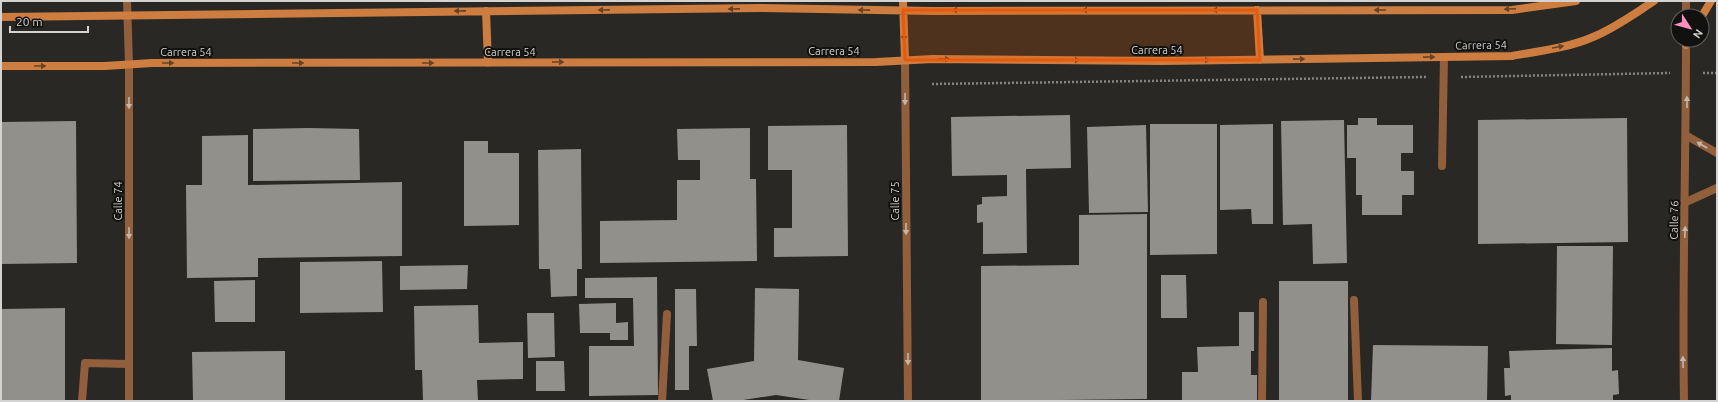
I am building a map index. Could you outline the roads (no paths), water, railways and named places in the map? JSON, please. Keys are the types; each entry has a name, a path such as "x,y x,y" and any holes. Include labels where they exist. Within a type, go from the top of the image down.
{"main road":[{"name":"Calle 75","path":"904,1 905,60"},
{"path":"1,17 761,8 903,10 1512,10 1576,1"},
{"name":"Carrera 54","path":"1,66 105,66 129,64 876,62 905,60 1162,61 1512,56 1568,45 1592,37 1616,26 1654,1"},
{"path":"1257,10 1260,60"},
{"path":"486,11 488,63"}],"street":[{"name":"Calle 74","path":"126,1 129,64 129,401"},
{"name":"Calle 76","path":"1684,401 1683,312 1687,136 1687,48"},
{"path":"1442,166 1444,57"},
{"name":"Calle 75","path":"905,60 908,401"},
{"path":"1687,136 1717,153"},
{"path":"1686,202 1717,188"},
{"path":"1354,300 1358,401"},
{"path":"1262,401 1263,302"},
{"path":"662,401 667,314"},
{"path":"82,401 85,363 129,364"}]}
